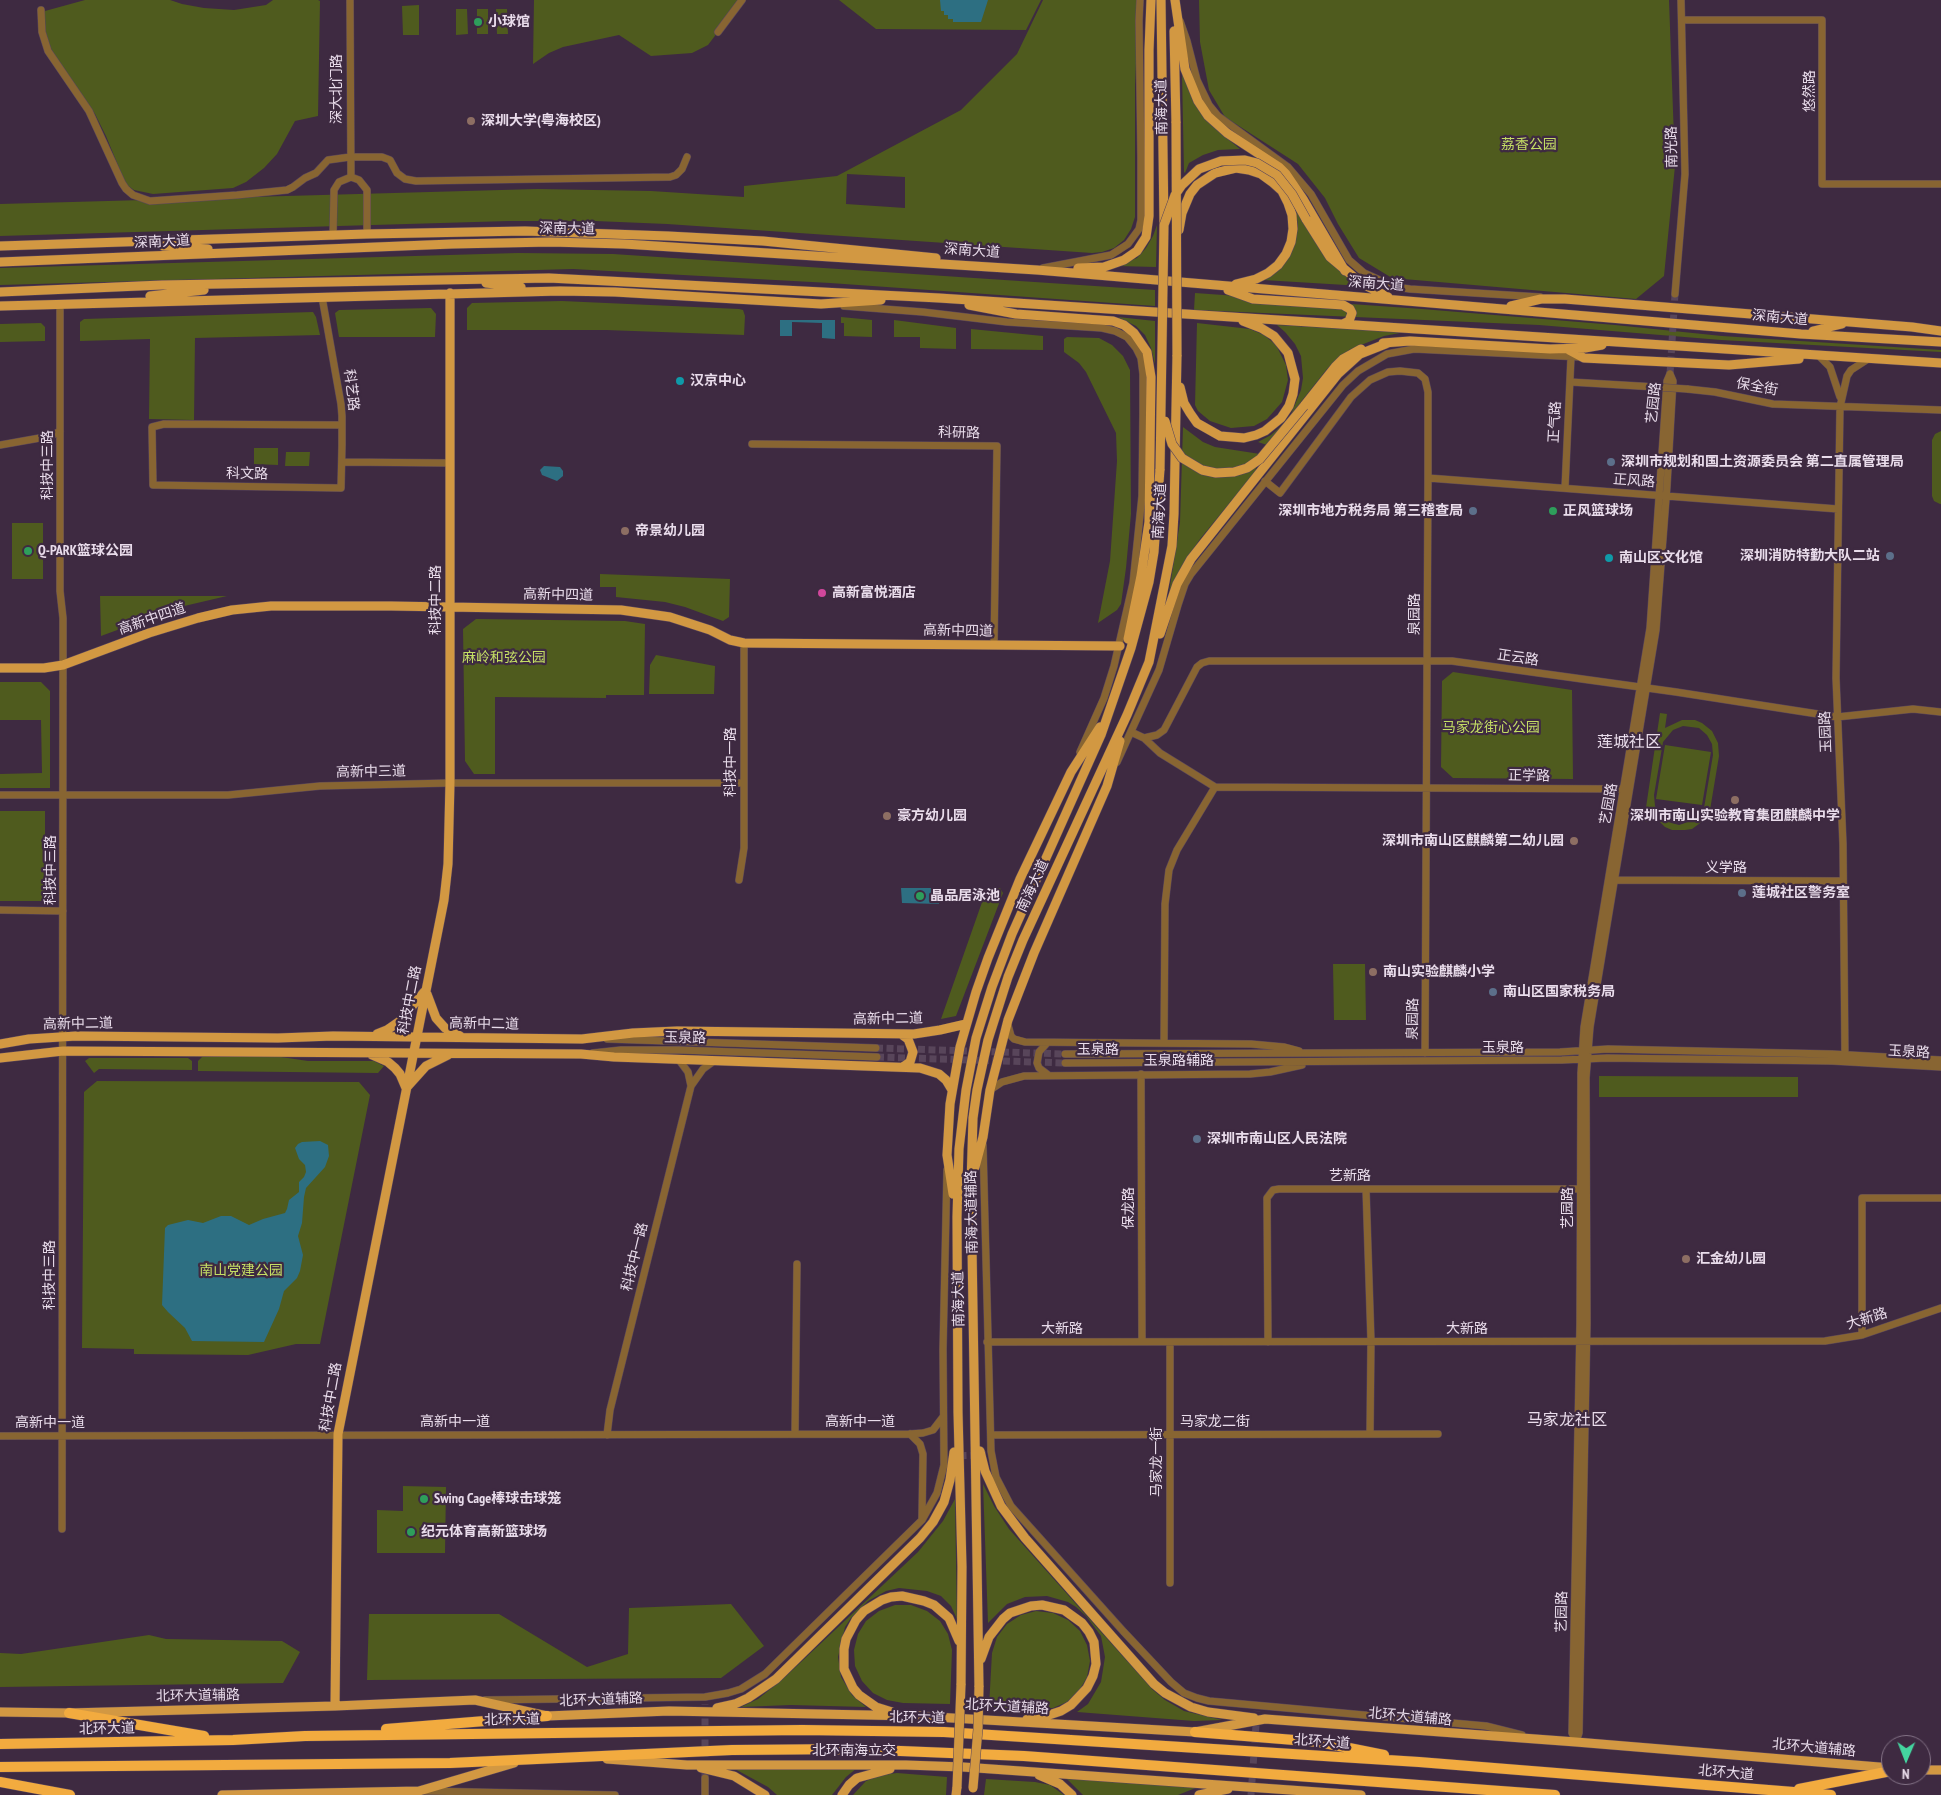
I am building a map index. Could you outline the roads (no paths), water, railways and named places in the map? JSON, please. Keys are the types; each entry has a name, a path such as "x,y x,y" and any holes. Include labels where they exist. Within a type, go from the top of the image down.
{"highway":[{"path":"69,1713 233,1740"},
{"path":"305,1736 547,1716"},
{"name":"北环大道","path":"0,1744 233,1740 305,1736 802,1730 944,1732 1419,1762 1831,1795"},
{"path":"1195,1732 1319,1742 1419,1762"},
{"path":"0,1767 450,1764 732,1750 851,1749 1024,1756 1555,1795"},
{"path":"1784,1792 1881,1772"},
{"path":"0,1782 70,1795"}],"main road":[{"path":"1037,270 1104,267 1131,256 1142,244 1148,229 1151,0"},
{"name":"南海大道","path":"957,1791 962,1654 962,1567 956,1216 959,1148 964,1099 976,1038 992,986 1012,934 1101,735 1122,676 1142,609 1154,552 1159,497 1162,406 1164,225 1161,0"},
{"path":"1174,0 1185,69 1198,101 1208,116 1228,133 1279,167 1293,183 1345,271"},
{"name":"南海大道","path":"973,1791 979,1687 971,1184 973,1118 976,1090 998,1006 1023,940 1127,715 1149,662 1167,580 1174,514 1177,355 1178,238 1174,0"},
{"path":"1164,225 1176,195 1190,176 1210,164 1233,159 1257,164 1277,175 1286,184 1330,257 1362,283 1392,299"},
{"path":"1178,238 1185,203 1197,185 1214,173 1236,168 1249,170 1261,174 1277,186 1288,202 1292,215 1291,242 1286,254 1268,273 1256,280 1219,286"},
{"path":"0,246 367,234 525,231 806,244 921,255 980,266"},
{"path":"452,244 591,233"},
{"name":"深南大道","path":"0,262 452,244 551,242 624,244 1037,270 1801,334 1941,342"},
{"path":"708,249 763,242"},
{"path":"115,243 246,252"},
{"path":"806,244 850,258"},
{"path":"0,292 162,285 549,278 939,298 1941,363"},
{"path":"441,279 560,290 821,304 919,297"},
{"path":"615,292 670,283"},
{"path":"92,304 247,284"},
{"path":"1219,286 1253,300 1343,306 1350,309 1352,313 1349,321 1342,324"},
{"path":"0,306 560,290"},
{"name":"科技中二路","path":"335,1706 338,1434 447,878 450,783 450,293"},
{"path":"939,298 1016,314 1113,321 1134,333 1147,352 1151,377 1148,522 1141,576 1122,676"},
{"path":"1502,308 1553,298 1941,331"},
{"path":"1177,355 1180,387 1184,403 1197,422 1208,430 1226,437 1244,438 1265,431 1280,418 1289,406 1293,394 1295,379 1288,353 1274,336 1261,328 1228,317"},
{"path":"1801,334 1852,322"},
{"path":"1527,336 1584,358 1730,365 1819,356"},
{"path":"1162,406 1172,444 1182,458 1202,470 1216,473 1234,472 1247,468 1260,459 1343,359 1353,352 1370,346 1388,342 1410,341 1569,353 1617,342"},
{"path":"1149,662 1177,584 1191,559 1338,374 1360,354 1388,342"},
{"name":"高新中四道","path":"0,668 63,666 149,633 198,618 232,610 271,606 630,611 664,616 691,623 730,640 744,643 1120,646"},
{"path":"956,1216 947,1155 952,1090 968,1019 1001,925 1020,879 1071,772 1109,712"},
{"path":"971,1184 983,1137 990,1090 1008,1020 1034,953 1107,786 1127,715"},
{"path":"968,1019 992,986"},
{"path":"369,1036 386,1030 399,1022 426,990"},
{"path":"369,1053 395,1068 400,1074 406,1089 426,1066 441,1058 456,1054 461,1037 436,1018 429,1003 426,990"},
{"name":"高新中二道","path":"0,1044 63,1037 278,1038 369,1036 582,1039 633,1033 677,1031 901,1034 927,1033 968,1019"},
{"path":"901,1034 908,1039 913,1052 910,1062 903,1067"},
{"name":"高新中二道","path":"0,1058 63,1051 581,1054 679,1060 920,1068 938,1074 946,1080 952,1090"},
{"path":"668,1712 736,1704 762,1689 828,1628 920,1538 933,1522 944,1502 952,1469 958,1412"},
{"path":"976,1412 980,1450 985,1471 1001,1506 1025,1538 1154,1684 1165,1693 1191,1707 1218,1714 1265,1719"},
{"path":"917,1716 876,1707 867,1702 853,1688 844,1669 844,1649 846,1639 856,1620 873,1605 891,1597 902,1596 924,1601 943,1612 949,1618 956,1632 962,1654"},
{"path":"979,1664 989,1638 1003,1619 1010,1613 1031,1606 1053,1606 1068,1613 1082,1624 1094,1642 1096,1659 1093,1676 1087,1688 1071,1705 1049,1715 1004,1721"},
{"name":"北环大道辅路","path":"0,1712 69,1713 335,1706 475,1700 547,1716 668,1712 917,1716 1195,1732 1265,1719 1576,1742 1881,1769"},
{"path":"587,1758 687,1765 734,1776 766,1795"},
{"path":"222,1795 347,1794 419,1791 526,1759"},
{"name":"北环南海立交","path":"687,1765 906,1765 1022,1771"},
{"path":"842,1795 857,1778 906,1765"},
{"path":"1022,1771 1361,1795"},
{"path":"1022,1771 1046,1777 1060,1784 1072,1795"},
{"path":"1199,1795 1242,1787"}],"street":[{"name":"深大北门路","path":"350,0 351,177"},
{"path":"718,32 742,0"},
{"path":"1037,270 1111,255 1128,244 1139,229 1141,168 1140,0"},
{"name":"南光路","path":"1675,294 1685,174 1681,0"},
{"path":"41,10 42,32 48,51 89,111 122,183 133,194 150,201 281,191 293,188 304,178 316,173 328,160 350,157 382,157 390,160 397,173 405,179 416,181 670,178 682,169 687,156"},
{"path":"1176,12 1187,41 1196,80 1209,105 1218,116 1288,167 1311,194 1349,260 1364,273 1396,286 1410,289 1553,298"},
{"name":"悠然路","path":"1682,20 1822,20 1822,184 1941,184"},
{"path":"333,236 334,190 339,182 351,177 359,180 367,190 367,234"},
{"name":"科艺路","path":"322,297 341,404 341,488"},
{"path":"821,304 923,312 1007,322 1102,328 1115,331 1127,337 1138,353 1143,374 1142,496 1133,583 1120,646 1104,698 1071,772"},
{"name":"科技中三路","path":"60,305 60,591 63,618 62,1529"},
{"path":"1107,786 1159,670 1185,584 1212,547 1343,385 1358,371 1387,354 1414,349 1569,353"},
{"name":"正气路","path":"1565,488 1570,382 1569,353"},
{"path":"1819,356 1833,373 1840,404"},
{"path":"1840,404 1844,385 1851,370 1868,359"},
{"name":"泉园路","path":"1265,481 1280,493 1351,397 1370,380 1392,371 1408,371 1418,373 1427,383 1427,787 1424,1053"},
{"name":"艺园路","path":"1583,1341 1580,1189 1585,1059 1584,1028 1628,789 1659,600 1667,381 1670,374 1673,381 1663,495"},
{"name":"保全街","path":"1570,382 1715,392 1750,401 1773,404 1840,404 1941,410"},
{"name":"玉园路","path":"1840,404 1838,717 1843,881 1845,1058"},
{"name":"科文路","path":"341,488 153,485 152,427 164,424 342,425"},
{"path":"0,445 51,436 60,431"},
{"name":"科研路","path":"752,444 997,446 994,645"},
{"path":"342,462 450,463"},
{"name":"正风路","path":"1428,478 1838,510"},
{"name":"科技中一路","path":"738,880 744,848 744,643"},
{"name":"正云路","path":"1144,738 1157,735 1164,730 1192,675 1202,663 1218,661 1452,661 1645,687 1838,717 1913,709 1941,712"},
{"path":"1130,732 1144,738 1160,753 1215,787 1177,850 1169,870 1165,904 1164,1043"},
{"name":"高新中三道","path":"0,794 228,795 320,786 450,783 744,783"},
{"name":"正学路","path":"1215,787 1628,789"},
{"name":"义学路","path":"1612,880 1843,881"},
{"path":"0,910 63,911"},
{"name":"玉泉路辅路","path":"1008,1020 1009,1031 1014,1039 1025,1042 1268,1045 1312,1054"},
{"name":"玉泉路","path":"582,1039 876,1048"},
{"path":"1047,1043 1039,1052 1037,1063 1039,1068 1048,1074"},
{"name":"玉泉路","path":"1066,1054 1560,1052 1608,1049 1941,1060"},
{"name":"玉泉路","path":"581,1054 621,1050 679,1050 878,1057"},
{"name":"玉泉路","path":"1065,1063 1845,1058 1941,1067"},
{"name":"艺园路","path":"1576,1742 1579,1733 1585,1059"},
{"path":"679,1060 688,1072 691,1086"},
{"name":"科技中一路","path":"607,1434 610,1410 691,1086 698,1074 714,1061"},
{"name":"玉泉路辅路","path":"990,1090 1010,1079 1024,1076 1048,1074 1250,1074 1292,1068 1312,1062"},
{"name":"保龙路","path":"1141,1074 1142,1342"},
{"name":"南海大道辅路","path":"983,1137 987,1342 991,1435 989,1456 1000,1488 1011,1506 1122,1631 1171,1682 1184,1693 1197,1698 1258,1708 1486,1726 1537,1739"},
{"name":"南海大道辅路","path":"475,1700 705,1700 741,1689 765,1674 922,1520 933,1503 939,1488 946,1456 944,1417 947,1155"},
{"path":"1366,1189 1371,1341 1370,1434"},
{"name":"艺新路","path":"1268,1342 1268,1195 1272,1190 1580,1189"},
{"path":"1862,1336 1862,1198 1941,1198"},
{"path":"795,1434 797,1264"},
{"name":"大新路","path":"987,1342 1825,1341 1862,1336 1941,1308"},
{"name":"马家龙一街","path":"1170,1342 1170,1583"},
{"name":"高新中一道","path":"0,1436 923,1434 933,1430 944,1417"},
{"path":"910,1434 920,1444 923,1454 922,1520"},
{"name":"马家龙二街","path":"991,1435 1438,1434"},
{"path":"705,1778 705,1795"},
{"path":"419,1791 614,1795"}],"water":[{"path":"940,0 988,0 981,22 953,22 953,19 948,19 948,15 944,15 944,11 941,11"},
{"path":"780,320 835,320 835,339 822,338 822,323 792,322 792,336 780,336"},
{"path":"544,466 560,467 563,471 563,476 557,481 542,475 540,470"},
{"name":"晶品居泳池","path":"901,888 939,888 939,904 902,903"},
{"path":"320,1141 328,1145 329,1156 325,1167 306,1188 302,1223 298,1236 303,1255 300,1271 297,1278 284,1291 279,1309 264,1342 192,1341 185,1328 162,1305 165,1228 168,1225 188,1220 203,1223 221,1216 231,1216 249,1225 285,1213 289,1200 299,1192 299,1182 306,1172 305,1165 299,1159 295,1148 302,1142"}],"tunnel":[{"path":"1670,374 1675,294"},
{"path":"876,1048 1065,1054"},
{"path":"877,1057 1065,1063"},
{"path":"949,1456 986,1455"},
{"path":"705,1704 705,1778"},
{"path":"1251,1795 1257,1711"}],"place":[{"name":"小球馆","path":"478,22"},
{"name":"深圳大学(粤海校区)","path":"471,121"},
{"name":"汉京中心","path":"680,381"},
{"name":"深圳市规划和国土资源委员会 第二直属管理局","path":"1611,462"},
{"name":"深圳市地方税务局 第三稽查局","path":"1473,511"},
{"name":"正风篮球场","path":"1553,511"},
{"name":"帝景幼儿园","path":"625,531"},
{"name":"Q-PARK篮球公园","path":"28,551"},
{"name":"深圳消防特勤大队二站","path":"1890,556"},
{"name":"南山区文化馆","path":"1609,558"},
{"name":"高新富悦酒店","path":"822,593"},
{"name":"深圳市南山实验教育集团麒麟中学","path":"1735,800"},
{"name":"豪方幼儿园","path":"887,816"},
{"name":"深圳市南山区麒麟第二幼儿园","path":"1574,841"},
{"name":"莲城社区警务室","path":"1742,893"},
{"name":"晶品居泳池","path":"920,896"},
{"name":"南山实验麒麟小学","path":"1373,972"},
{"name":"南山区国家税务局","path":"1493,992"},
{"name":"深圳市南山区人民法院","path":"1197,1139"},
{"name":"汇金幼儿园","path":"1686,1259"},
{"name":"Swing Cage棒球击球笼","path":"424,1499"},
{"name":"纪元体育高新篮球场","path":"411,1532"}],"district":[{"name":"莲城社区","path":"1629,742"},
{"name":"马家龙社区","path":"1567,1420"}],"park label":[{"name":"荔香公园","path":"1529,145"},
{"name":"麻岭和弦公园","path":"504,658"},
{"name":"马家龙街心公园","path":"1491,728"},
{"name":"南山党建公园","path":"241,1271"}]}
